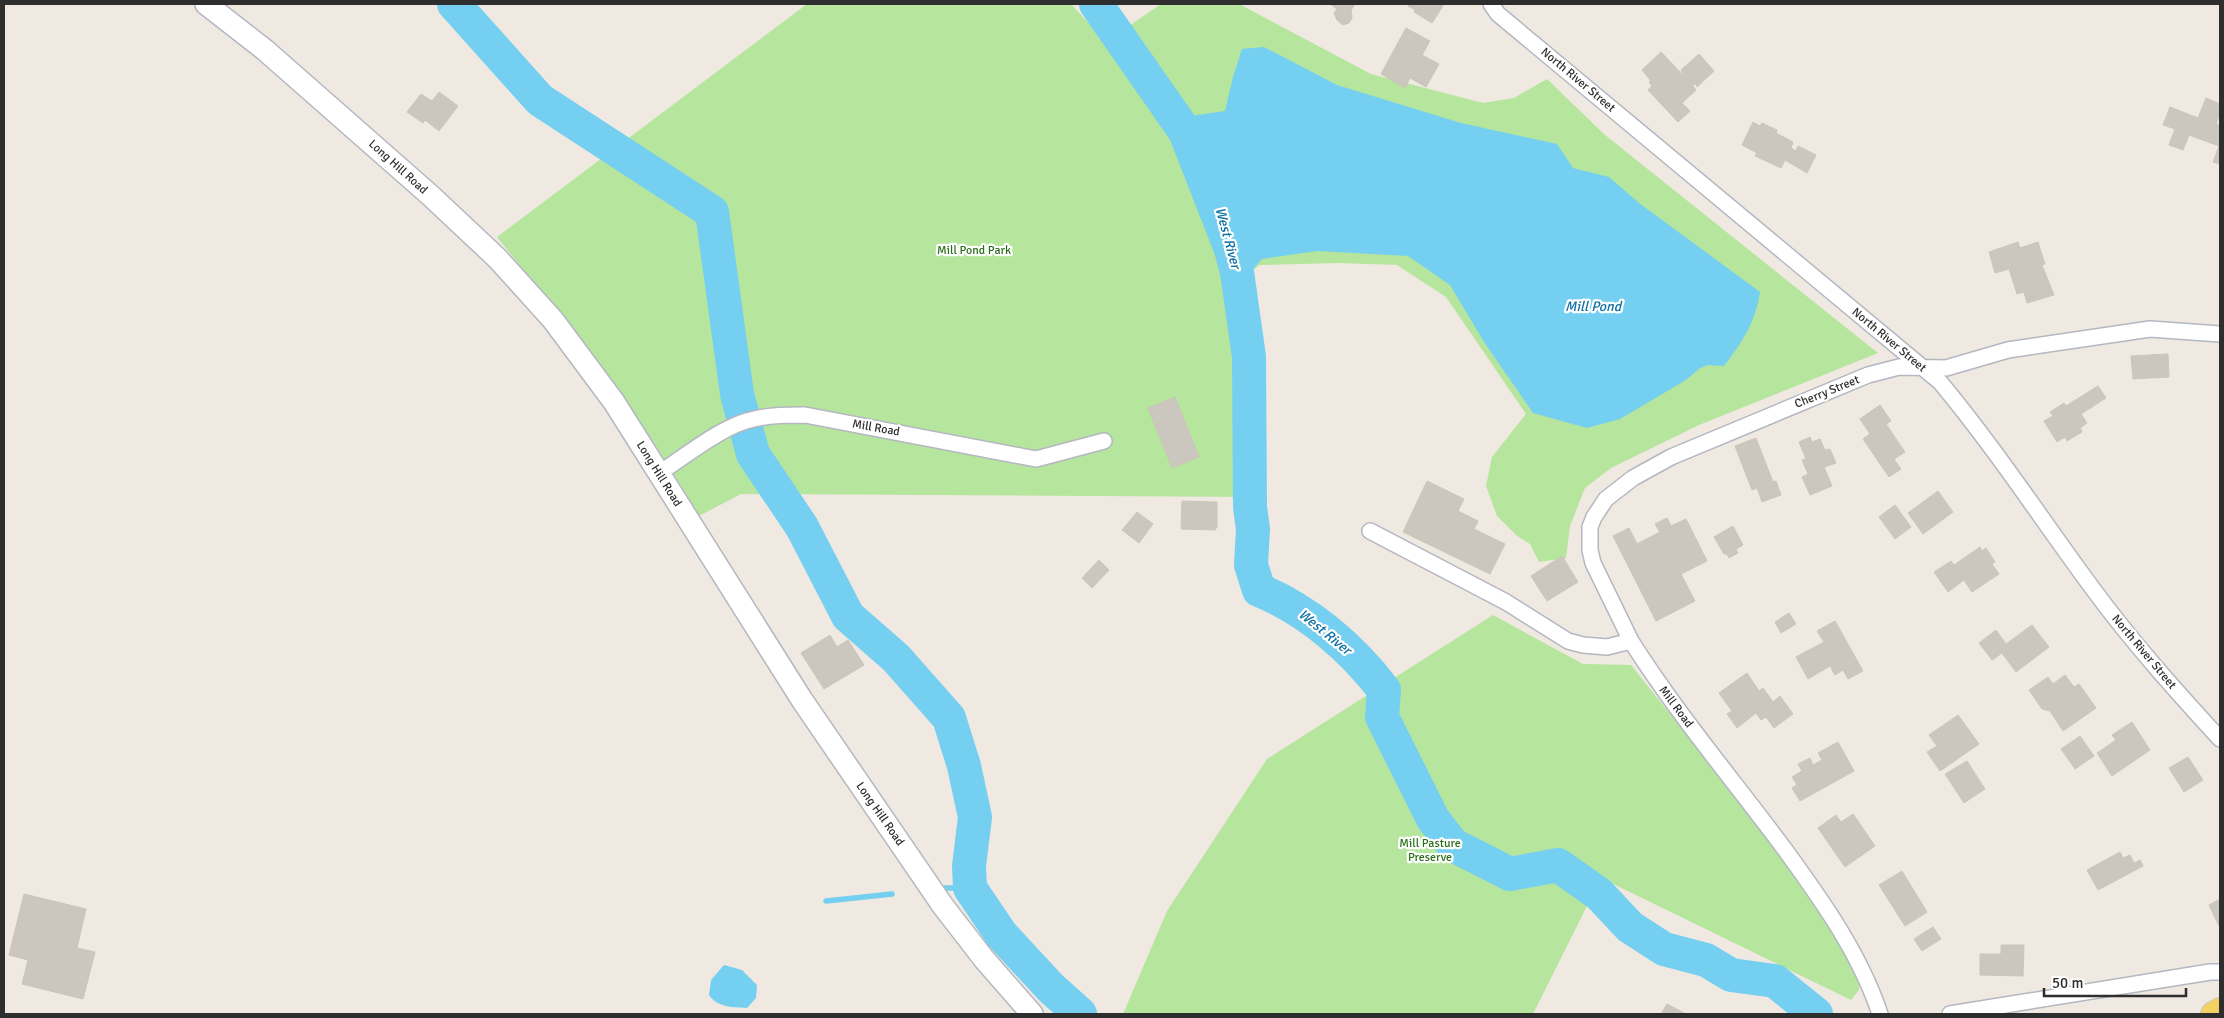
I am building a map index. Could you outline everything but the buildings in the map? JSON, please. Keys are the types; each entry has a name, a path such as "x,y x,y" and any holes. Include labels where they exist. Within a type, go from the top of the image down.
{"main road":[{"path":"2213,1014 2220,1010"}],"street":[{"name":"Long Hill Road","path":"206,4 266,50 320,96 498,259 529,292 576,349 614,402 802,700 943,906 984,959 1032,1014"},
{"name":"North River Street","path":"1491,4 1498,14 1940,382 1972,421 2094,590 2141,650 2220,739"},
{"name":"Cherry Street","path":"1631,641 1593,563 1590,550 1590,527 1606,499 1633,478 1671,457 1868,375 1899,367 1946,368 2008,350 2150,329 2220,334"},
{"name":"Mill Road","path":"659,473 732,427 752,419 778,415 805,415 1036,459 1104,441"},
{"path":"1370,531 1506,602 1568,641 1583,645 1607,647 1631,641"},
{"name":"Mill Road","path":"1631,641 1660,686 1750,803 1826,907 1870,986 1880,1014"},
{"path":"1950,1014 2210,972 2220,972"}],"green space":[{"name":"Mill Pond Park","path":"807,4 1071,4 1106,42 1161,4 1239,4 1371,74 1483,103 1514,98 1547,79 1605,135 1878,353 1699,425 1611,468 1585,488 1570,526 1566,558 1539,562 1530,544 1517,536 1497,516 1486,486 1492,457 1526,414 1446,297 1397,265 1338,263 1259,265 1242,281 1252,343 1257,497 741,494 699,516 654,443 604,373 497,237"},
{"name":"Mill Pasture Preserve","path":"1493,615 1583,664 1631,665 1781,853 1816,902 1859,979 1859,990 1851,1000 1601,878 1533,1014 1123,1014 1167,911 1267,759"}],"water":[{"name":"Mill Pond","path":"1264,47 1337,85 1461,123 1557,144 1573,168 1609,177 1639,203 1760,292 1755,313 1742,340 1724,366 1708,365 1700,368 1686,380 1620,419 1587,428 1533,413 1484,342 1450,285 1408,256 1317,251 1262,259 1251,271 1223,272 1167,132 1184,117 1225,111 1242,49"},
{"path":"724,965 742,970 757,985 756,998 747,1008 721,1005 709,995 711,980"}],"waterway":[{"path":"454,4 540,100 712,212 737,394 753,454 802,527 848,616 896,658 949,718 964,766 975,817 969,866 970,888 1001,934 1051,988 1080,1014"},
{"name":"West River","path":"1096,4 1193,143 1203,161"},
{"name":"West River","path":"1225,227 1237,272 1249,357 1250,507 1253,529 1251,565 1259,590 1277,598 1312,619 1358,659 1384,690 1382,717 1433,819 1453,845 1510,874 1558,865 1599,894 1630,927 1664,949 1706,960 1731,975 1775,981 1816,1014"},
{"path":"945,888 970,888"},
{"path":"826,901 892,894"}]}
